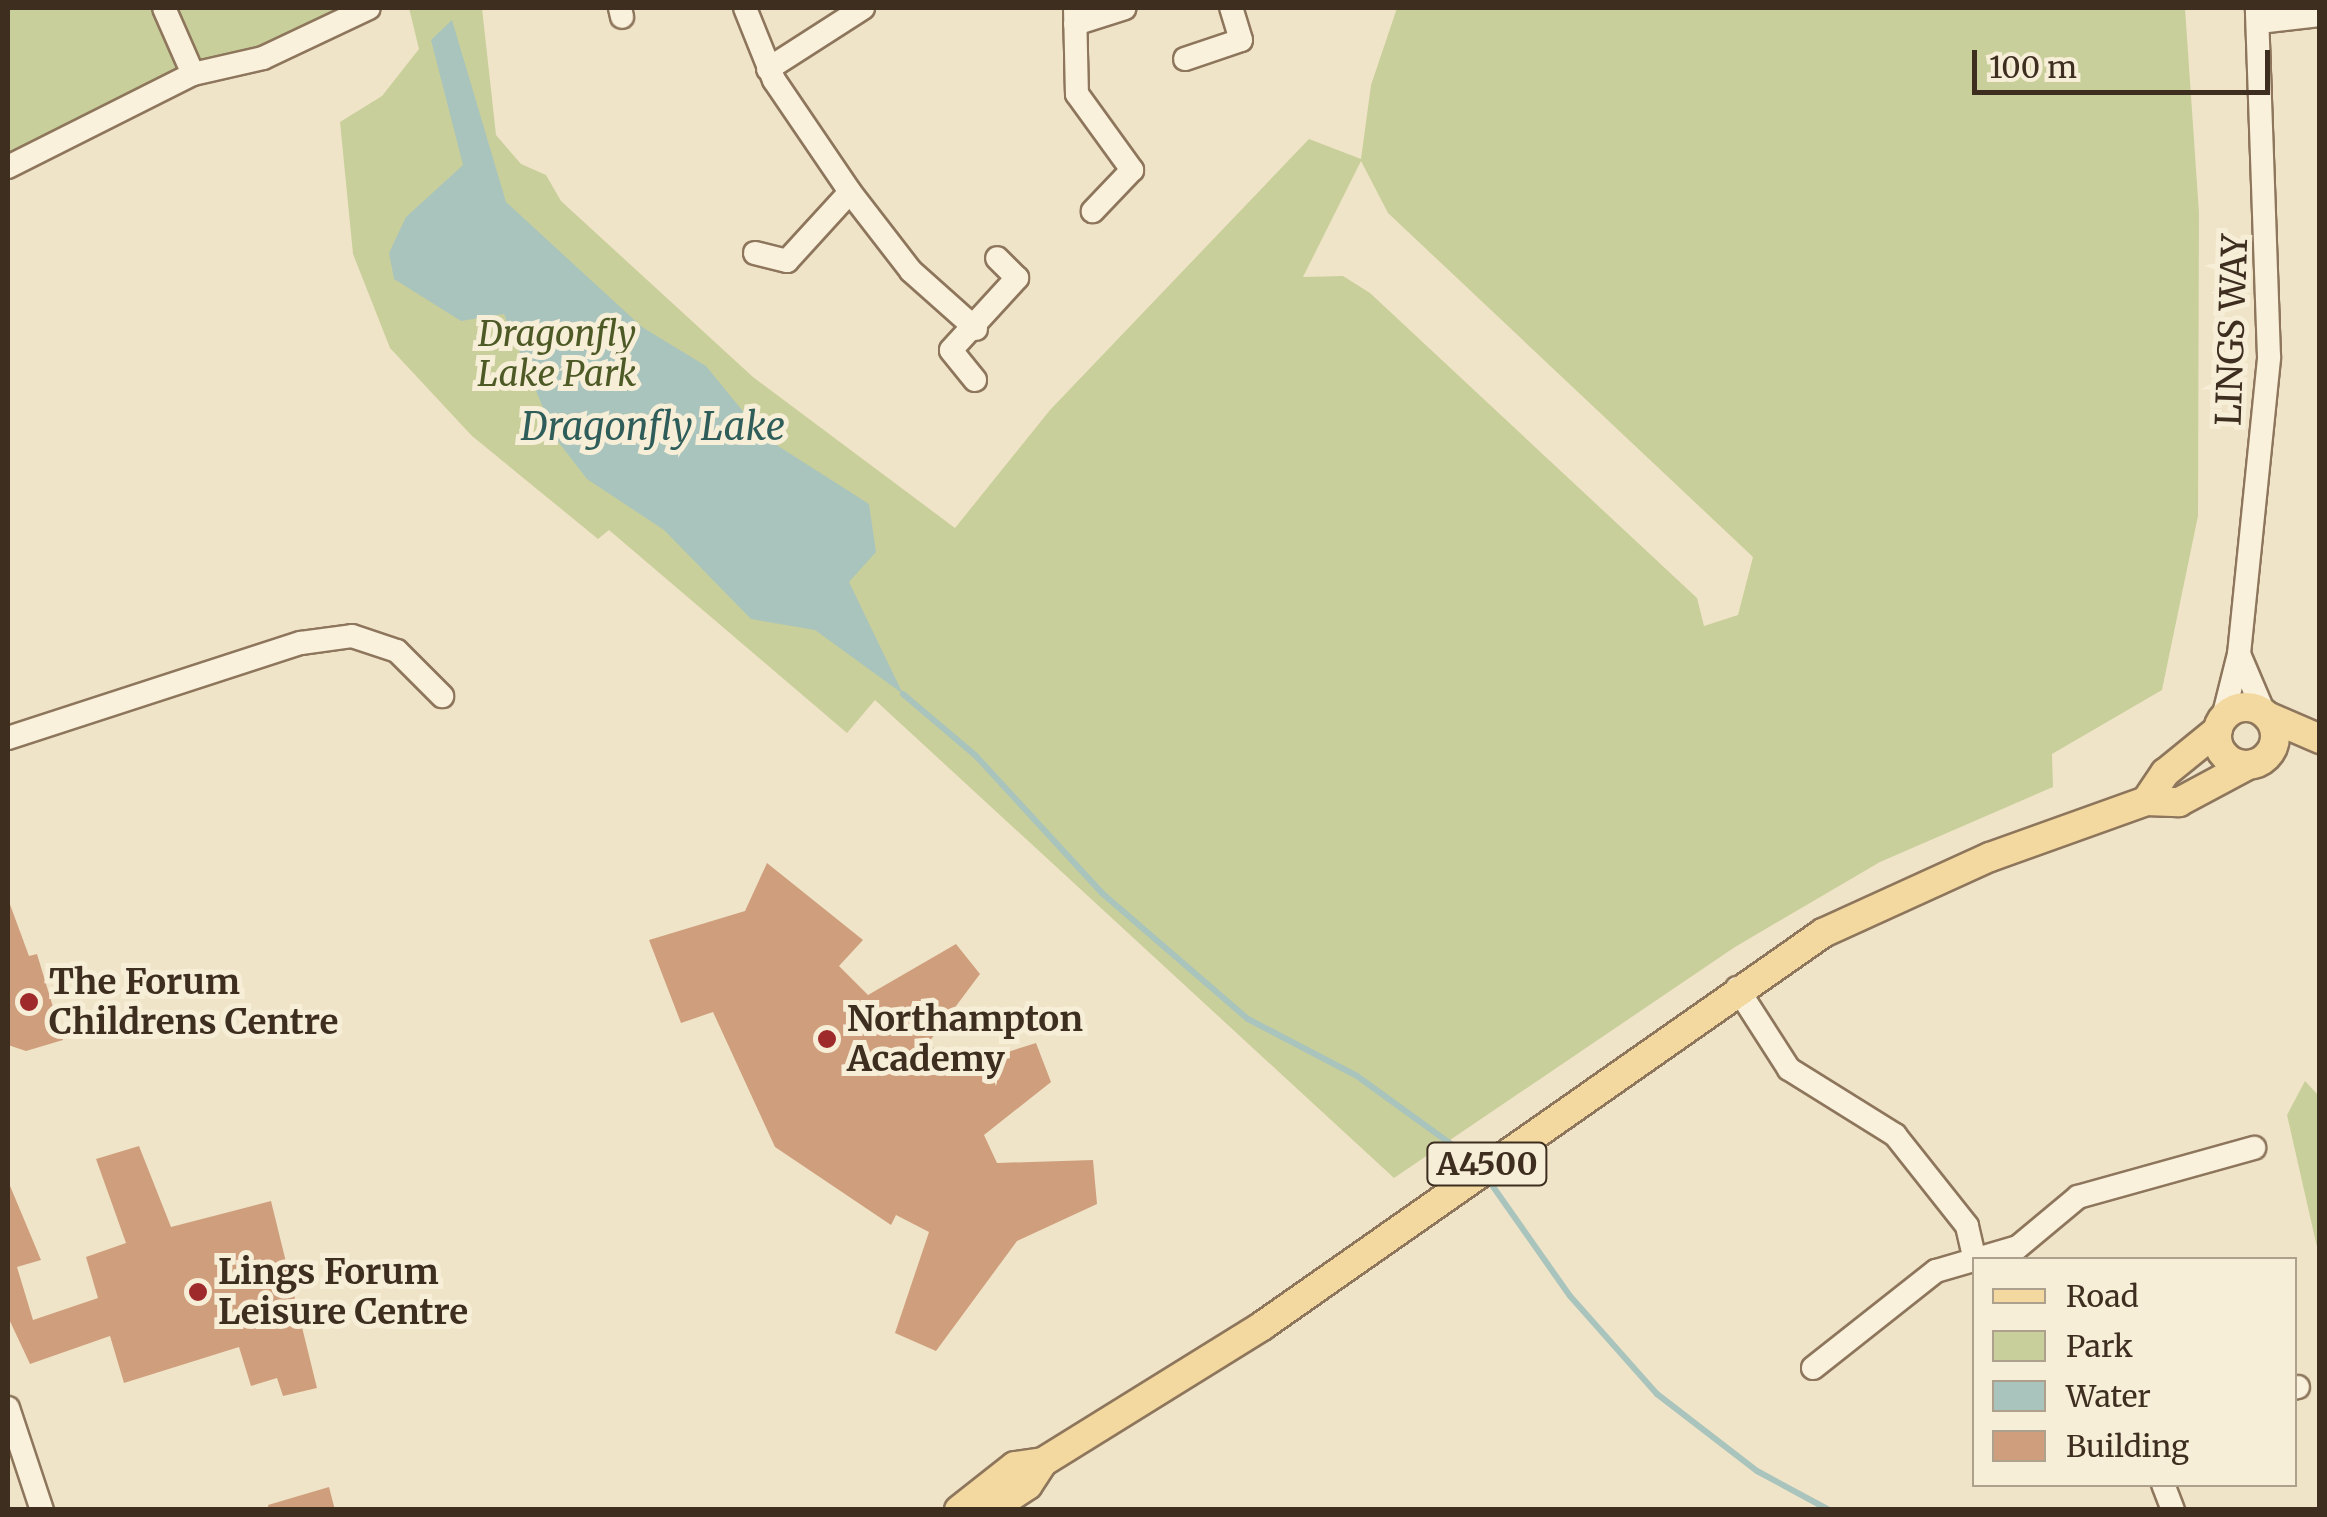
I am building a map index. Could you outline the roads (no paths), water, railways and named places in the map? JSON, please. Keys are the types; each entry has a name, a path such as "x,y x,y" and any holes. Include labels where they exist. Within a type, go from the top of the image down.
{"main road":[{"path":"2146,801 2165,772 2241,708 2320,739"},
{"path":"2256,762 2276,739 2266,715"},
{"path":"2220,726 2221,750 2256,762"},
{"path":"2146,801 2179,802 2256,762 2320,750"},
{"name":"A4500","path":"960,1510 1015,1466 1043,1462 1262,1326 1737,988 1900,894 2146,801"},
{"name":"A4500","path":"990,1510 1028,1485 1043,1462"}],"street":[{"path":"164,8 194,74"},
{"path":"8,167 194,74 263,58 369,8"},
{"path":"745,8 768,69 850,192 911,272 976,329"},
{"path":"768,69 863,8"},
{"path":"1093,212 1132,170 1107,148 1077,94 1075,16 1125,8"},
{"path":"1185,59 1241,40 1231,8"},
{"path":"2258,15 2320,15"},
{"name":"LINGS WAY","path":"2220,726 2239,654 2269,357 2258,15"},
{"path":"754,253 787,261 850,192"},
{"path":"975,380 951,350 976,329 1016,278 997,258"},
{"path":"8,738 301,642 352,636 396,651 442,696"},
{"name":"LINGS WAY","path":"2239,654 2266,715"},
{"path":"1737,988 1773,1046 1812,1088 1895,1136 1967,1226 1975,1257"},
{"path":"1982,1257 2018,1247 2078,1197 2254,1148"},
{"path":"1813,1368 1936,1271 1972,1260"},
{"path":"8,1408 42,1510"}],"water":[{"name":"Dragonfly Lake","path":"452,20 506,202 642,327 706,366 764,437 869,504 876,552 849,582 903,694 815,630 751,619 664,530 587,479 556,439 504,314 461,321 394,279 389,253 406,217 463,165 431,40"}],"waterway":[{"path":"903,694 976,756 1103,894 1248,1019 1357,1076 1477,1163"},
{"path":"1487,1178 1570,1296 1657,1394 1757,1471 1829,1510"}],"place":[{"name":"The Forum Childrens Centre","path":"29,1002"},
{"name":"Northampton Academy","path":"827,1039"},
{"name":"Lings Forum Leisure Centre","path":"198,1292"}],"park label":[{"name":"Dragonfly Lake Park","path":"557,354"}]}
